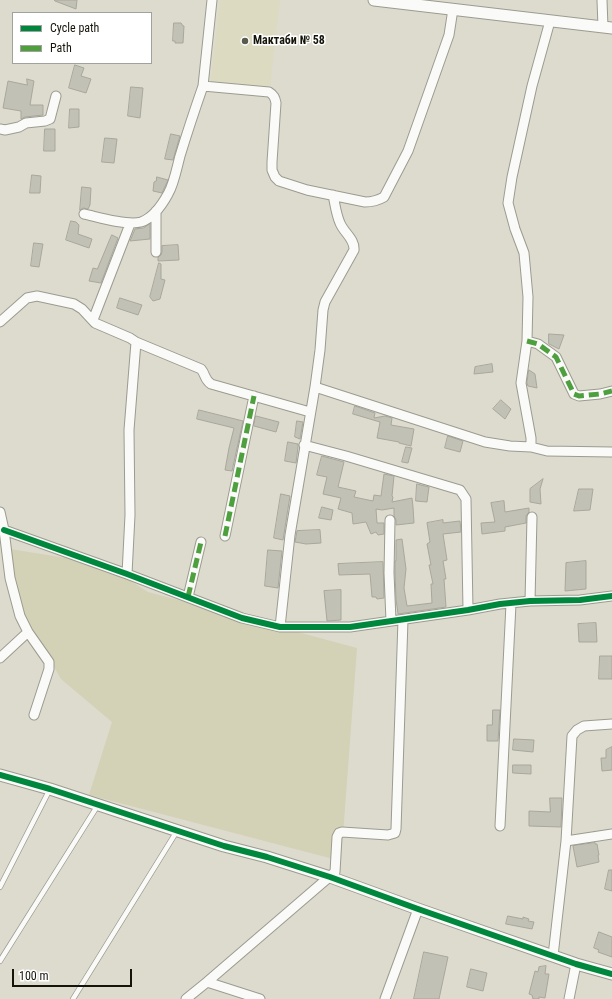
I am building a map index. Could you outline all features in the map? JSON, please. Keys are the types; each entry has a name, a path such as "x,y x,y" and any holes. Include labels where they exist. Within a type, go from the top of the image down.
{"street":[{"path":"84,214 130,224 140,222 148,219 156,211 169,193 203,86 212,0"},
{"path":"374,0 607,28 602,0"},
{"path":"203,86 268,92 272,94 276,103 272,170 275,177 280,182 307,190 365,202 372,202 384,197 408,151 449,35 453,10"},
{"path":"531,447 531,438 521,383 527,341 528,297 524,253 515,229 508,203 532,86 550,21"},
{"path":"0,130 19,127 26,123 50,119 56,96"},
{"path":"280,627 290,535 315,387 323,310 325,302 354,250 352,241 340,224 333,195"},
{"path":"156,211 156,252"},
{"path":"93,320 130,224"},
{"path":"0,322 27,298 37,296 74,304 82,309 95,323 201,369 206,380 211,384 310,412"},
{"path":"527,341 538,344 556,357 574,394 600,394 612,391"},
{"path":"127,574 130,515 129,430 136,342"},
{"path":"315,387 485,442 510,446 531,447 547,451 612,452"},
{"path":"225,536 254,396"},
{"path":"304,445 460,490 466,500 468,610"},
{"path":"0,512 4,530 10,578 20,616 28,632 49,662 49,669 34,715"},
{"path":"530,601 532,517"},
{"path":"390,520 390,621"},
{"path":"4,530 127,574 242,618 280,627 350,627 500,604 530,601 580,600 612,596"},
{"path":"188,597 200,542"},
{"path":"500,826 511,604"},
{"path":"186,999 335,872 337,837 339,833 388,835 395,833 403,620"},
{"path":"0,658 28,632"},
{"path":"553,956 566,840 572,736 577,730 584,726 612,724"},
{"path":"0,775 50,789 224,846 267,857 330,877 576,964 612,974"},
{"path":"566,840 612,834"},
{"path":"385,999 418,909"},
{"path":"569,999 576,964"},
{"path":"207,982 260,999"}],"lane":[{"path":"0,887 50,789"},
{"path":"0,961 98,805"},
{"path":"73,999 177,831"}],"shaded area":[{"name":"Мактаби № 58","path":"220,0 280,0 270,88 211,81"},
{"path":"10,549 79,560 121,575 148,592 357,648 341,861 89,795 112,722 61,679 19,605"}],"building":[{"path":"77,0 76,9 55,1"},
{"path":"174,23 181,23 184,26 183,43 175,43 175,41 173,41"},
{"path":"75,65 84,68 81,76 91,79 86,93 69,88"},
{"path":"27,79 34,81 30,105 43,105 43,115 25,117 21,119 21,111 3,108 8,81 27,85"},
{"path":"131,87 143,88 140,118 128,116"},
{"path":"70,109 79,109 79,127 69,128"},
{"path":"45,129 55,129 55,151 44,151"},
{"path":"171,134 180,136 173,160 165,159"},
{"path":"105,138 117,139 114,163 102,162"},
{"path":"32,175 41,176 40,193 30,193"},
{"path":"157,177 168,180 162,193 153,191 154,182 156,181"},
{"path":"82,187 91,188 90,205 88,209 83,208 80,210"},
{"path":"71,221 76,222 79,225 78,234 92,239 89,248 66,240"},
{"path":"150,224 150,239 130,241 135,229 143,228"},
{"path":"112,235 118,238 101,283 89,281 93,268 97,269"},
{"path":"34,243 43,244 39,267 31,266"},
{"path":"178,245 179,260 158,261 158,257 162,252 162,246"},
{"path":"159,263 161,264 161,279 165,280 160,299 153,301 150,297"},
{"path":"120,298 142,305 138,315 117,308"},
{"path":"549,334 564,335 559,349 549,344"},
{"path":"492,364 493,372 474,374 475,367"},
{"path":"529,370 535,374 537,388 528,386"},
{"path":"501,400 511,409 505,419 493,409"},
{"path":"355,406 375,413 374,418 385,416 392,418 391,425 414,429 411,446 377,438 380,422 353,414"},
{"path":"199,410 243,421 232,471 225,470 234,428 197,419"},
{"path":"256,416 279,422 276,432 254,426"},
{"path":"297,421 303,422 300,439 295,437"},
{"path":"448,436 463,441 460,452 445,448"},
{"path":"288,442 298,444 296,463 285,461"},
{"path":"406,447 412,448 408,463 402,462"},
{"path":"322,456 344,462 338,487 356,491 354,497 373,501 374,495 381,496 384,474 394,476 392,502 412,498 414,523 396,525 394,508 382,510 376,509 377,523 384,523 384,534 378,535 376,532 371,534 366,522 353,524 352,513 338,509 341,498 323,494 327,477 317,475"},
{"path":"543,479 540,489 541,504 530,502 530,489"},
{"path":"417,484 429,487 427,502 416,501"},
{"path":"579,489 593,489 590,510 574,511"},
{"path":"281,494 290,496 283,540 274,538"},
{"path":"504,501 505,512 529,508 529,512 526,516 526,523 505,527 505,531 482,534 481,523 495,522 491,503"},
{"path":"322,507 333,510 331,520 319,518"},
{"path":"443,520 443,523 460,521 461,532 443,534 447,560 443,561 446,579 444,579 446,607 398,614 395,573 396,540 402,539 406,569 404,588 407,606 432,603 431,584 433,584 429,565 431,565 427,544 430,542 427,523"},
{"path":"320,530 321,543 306,544 295,542 297,531"},
{"path":"268,550 282,551 278,588 265,586"},
{"path":"586,561 586,589 565,591 566,563"},
{"path":"383,562 384,598 377,599 376,597 372,597 370,574 339,575 338,564"},
{"path":"341,590 341,620 327,621 324,591"},
{"path":"596,623 597,642 579,642 578,624"},
{"path":"600,656 612,656 612,679 599,679"},
{"path":"493,710 500,710 498,741 487,741 487,725 492,725"},
{"path":"514,739 534,740 533,752 513,750"},
{"path":"612,747 612,770 602,771 601,758 606,758 606,750"},
{"path":"513,765 531,765 531,774 513,773"},
{"path":"550,798 562,798 561,827 529,826 529,811 550,812"},
{"path":"597,844 599,862 577,867 573,846"},
{"path":"609,870 612,870 612,891 605,889"},
{"path":"508,916 529,919 528,921 534,922 532,929 506,924"},
{"path":"599,932 612,937 612,957 598,952 599,950 594,948"},
{"path":"424,952 448,957 439,999 414,999"},
{"path":"546,966 545,974 549,974 545,998 539,997 539,999 533,999 532,995 529,994 535,971 538,972 539,967"},
{"path":"471,969 487,973 483,991 467,987"}],"marked path":[{"path":"527,341 538,344 556,357 574,394 579,396 612,391"},
{"path":"225,536 254,396"},
{"path":"188,597 201,542"}],"cycle path":[{"path":"4,530 127,574 242,618 280,627 350,627 500,604 530,601 580,600 612,596"},
{"path":"0,775 50,789 224,846 267,857 330,877 576,964 612,974"}],"place":[{"name":"Мактаби № 58","path":"245,41"}]}
